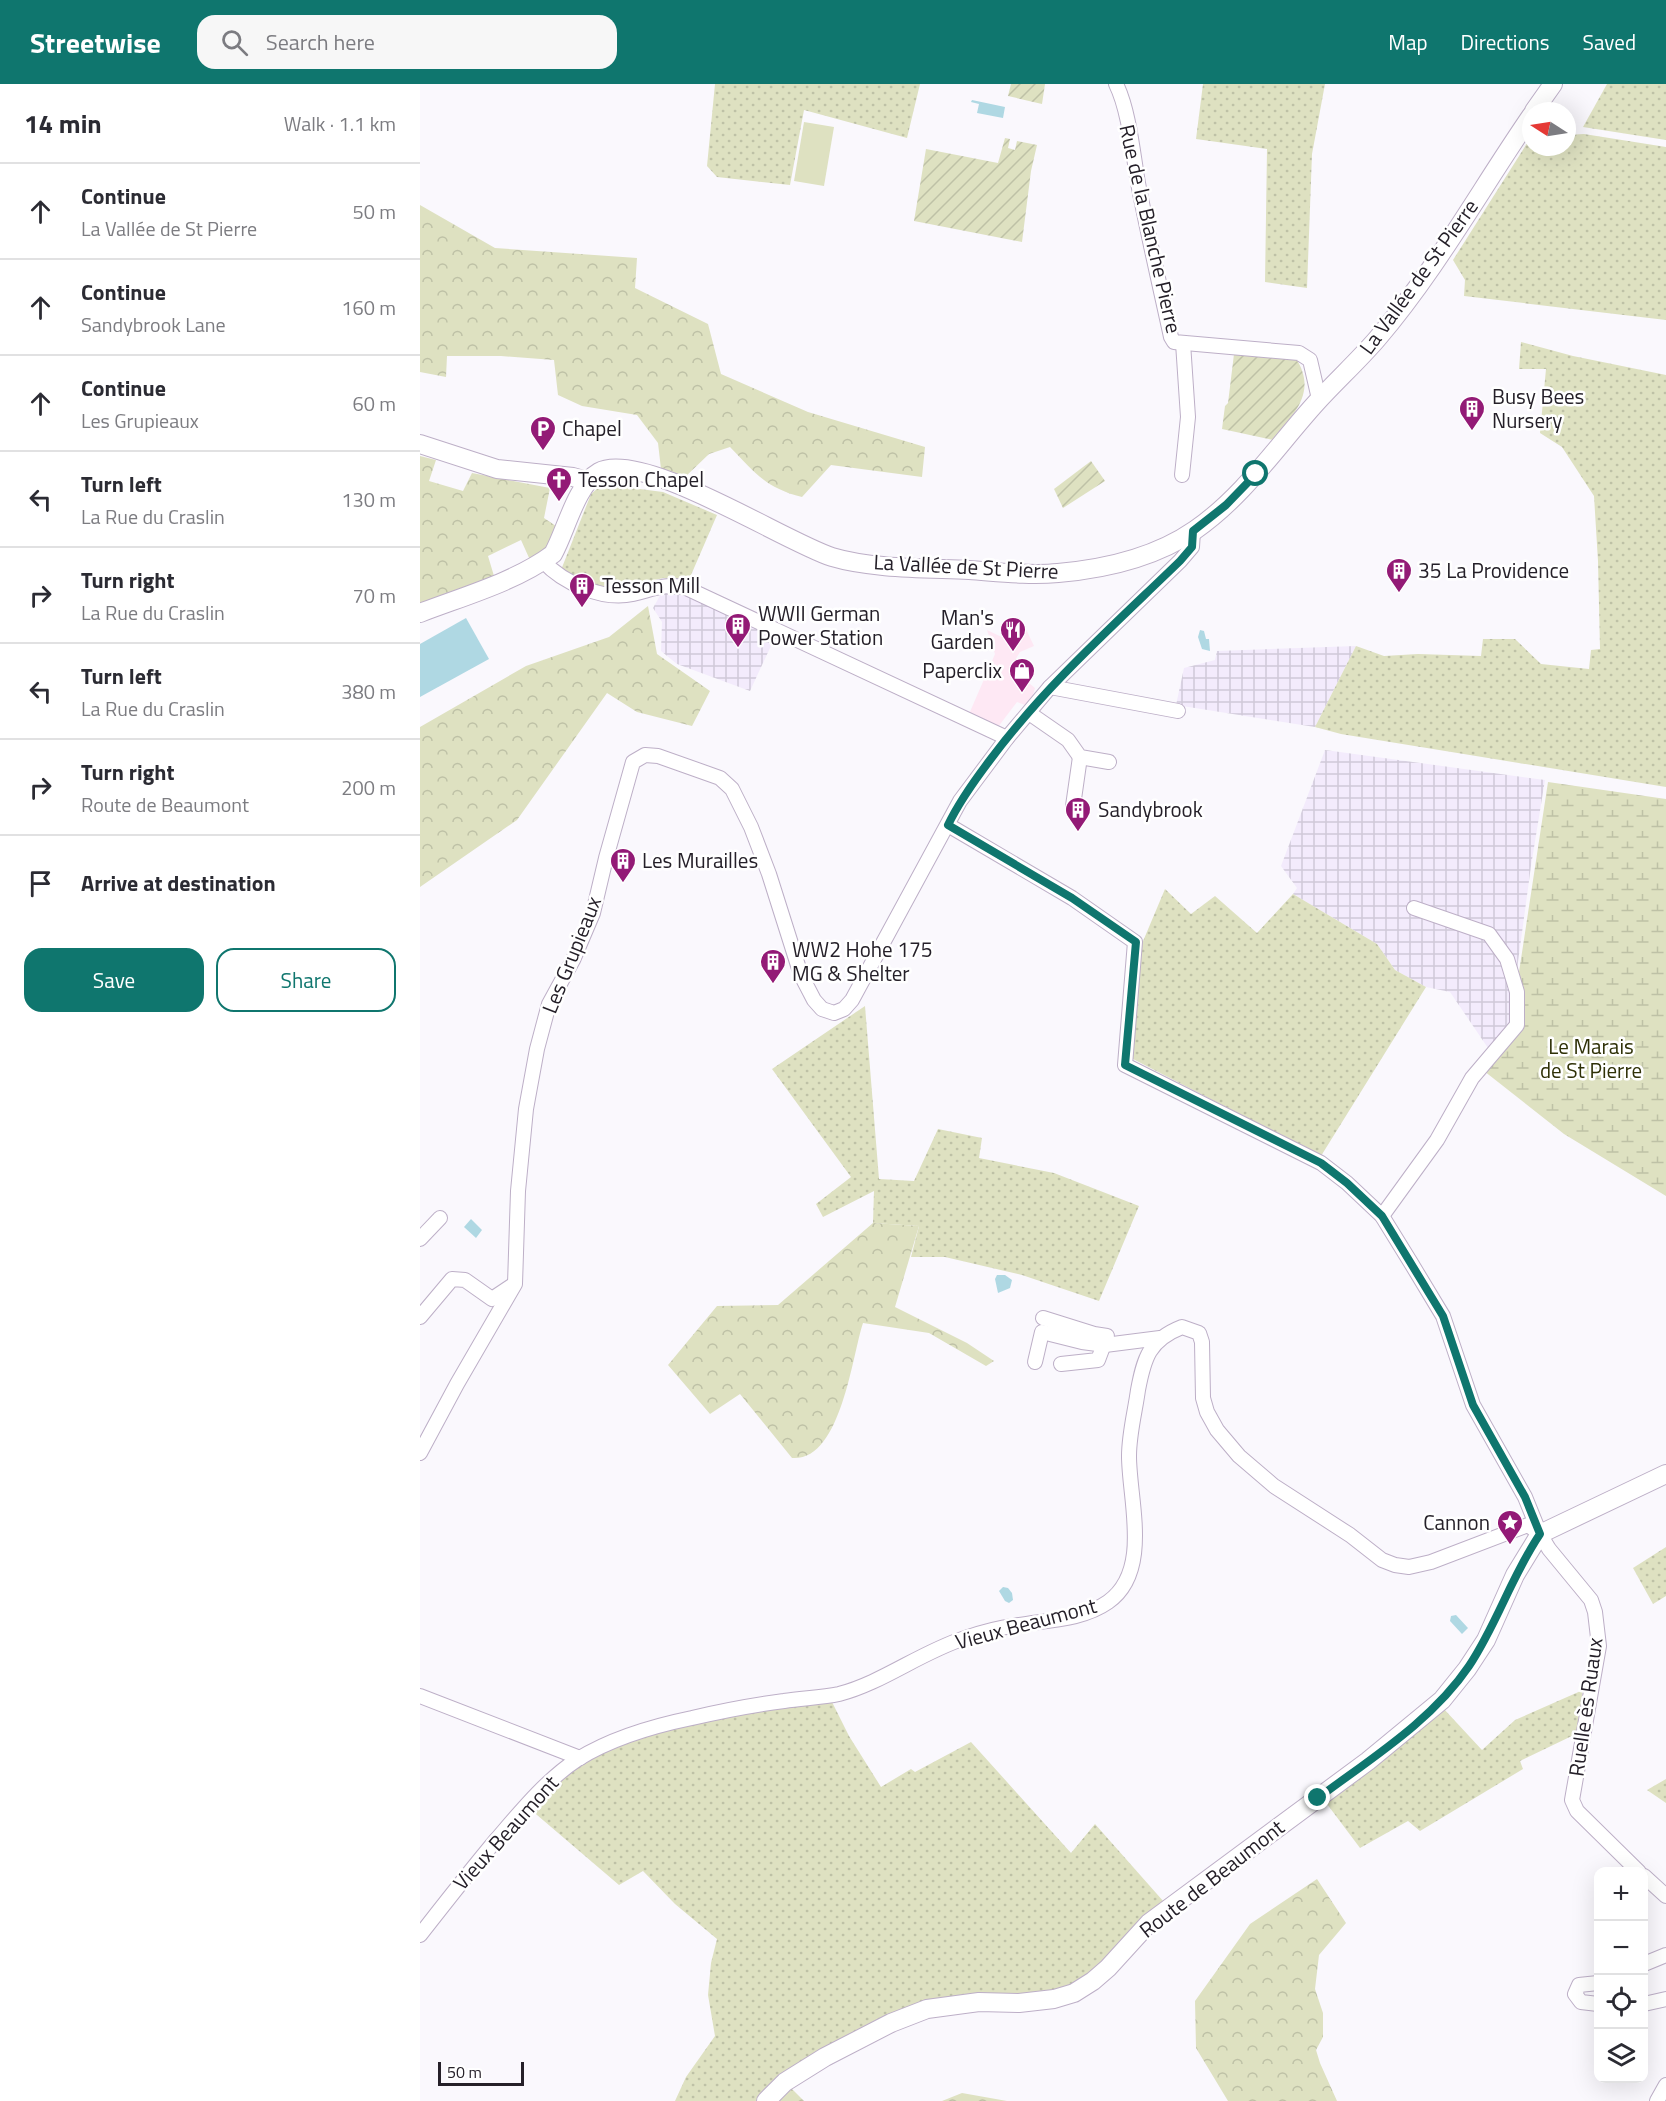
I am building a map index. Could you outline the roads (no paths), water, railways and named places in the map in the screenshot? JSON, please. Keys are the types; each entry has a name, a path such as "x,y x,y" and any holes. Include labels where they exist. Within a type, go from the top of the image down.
{"main road":[{"path":"1540,102 1553,84"},
{"name":"La Vallée de St Pierre","path":"587,481 599,472 610,468 663,478 832,557 883,566 1055,574 1117,563 1140,556 1193,531 1226,505 1256,474 1319,399 1378,339 1452,237 1522,130"},
{"path":"420,444 497,470 573,477 587,481 554,554 508,579 420,614"},
{"path":"1540,1534 1666,1474"},
{"name":"Route de Beaumont","path":"766,2101 785,2082 825,2057 891,2023 927,2009 958,2003 1018,2003 1054,2000 1074,1993 1094,1981 1149,1923 1368,1761 1442,1700 1467,1669 1486,1640 1515,1575 1540,1534"}],"street":[{"name":"Rue de la Blanche Pierre","path":"1116,84 1120,92 1171,338 1174,342 1299,353 1310,360 1319,399"},
{"path":"1182,475 1188,417 1183,343"},
{"name":"Les Grupieaux","path":"420,1453 515,1284 519,1179 526,1108 537,1049 549,1004 573,960 593,914 633,762 645,755 658,756 720,778 732,789 751,827 769,874 801,975 814,1000 822,1009 834,1012 844,1009 852,1000 960,801 1007,738 1050,687 1180,561 1192,547 1193,531"},
{"path":"543,561 552,571 582,587 606,595 631,595 656,586 684,587 1007,738"},
{"path":"1050,687 1178,711"},
{"path":"1029,713 1068,741 1080,757 1109,762"},
{"path":"1073,806 1080,757"},
{"path":"948,825 1072,898 1136,942 1125,1065 1321,1163 1347,1183 1382,1216 1443,1316 1473,1405 1525,1497 1540,1534"},
{"path":"1382,1216 1437,1140 1472,1078 1517,1025 1517,992 1507,959 1489,934 1414,908"},
{"path":"420,1239 440,1218"},
{"path":"420,1317 452,1279 465,1280 492,1299 515,1284"},
{"path":"1043,1318 1107,1336 1098,1360 1061,1364"},
{"path":"1035,1362 1042,1332 1105,1345 1160,1338 1182,1328 1199,1333 1202,1342 1203,1398 1207,1412 1217,1430 1239,1456 1274,1486 1350,1535 1382,1560 1409,1567 1431,1562 1528,1525 1540,1534"},
{"name":"Vieux Beaumont","path":"421,1931 520,1811 557,1774 580,1758 618,1739 688,1718 752,1705 838,1694 860,1687 910,1661 962,1639 1012,1626 1061,1619 1089,1612 1108,1602 1129,1575 1134,1554 1135,1524 1129,1454 1132,1422 1141,1372 1149,1352 1160,1338"},
{"name":"Ruelle ès Ruaux","path":"1540,1534 1549,1549 1591,1600 1599,1635 1572,1800 1577,1811 1634,1867"},
{"path":"420,1696 580,1758"},
{"path":"1648,1879 1666,1896"},
{"path":"1648,1962 1666,1955"},
{"path":"1594,1984 1579,1985 1575,1994 1581,2002 1594,2003"},
{"path":"1648,2003 1666,1999"},
{"path":"1657,2101 1666,2085"}],"water":[{"path":"972,100 1005,107 1003,118 977,113 979,104 971,102"},
{"path":"466,618 489,659 420,697 420,644"},
{"path":"1200,630 1204,631 1206,639 1209,639 1210,651 1202,649 1198,637"},
{"path":"471,1219 482,1230 476,1238 464,1227"},
{"path":"997,1275 1005,1275 1012,1280 1010,1288 998,1293 995,1279"},
{"path":"1003,1587 1008,1588 1012,1593 1013,1600 1009,1603 999,1591"},
{"path":"1456,1615 1468,1628 1462,1634 1450,1621 1451,1616"}],"place":[{"name":"Busy Bees Nursery","path":"1472,432"},
{"name":"Chapel","path":"543,452"},
{"name":"Tesson Chapel","path":"559,503"},
{"name":"35 La Providence","path":"1399,594"},
{"name":"Tesson Mill","path":"582,609"},
{"name":"WWII German Power Station","path":"738,649"},
{"name":"Man's Garden","path":"1013,653"},
{"name":"Paperclix","path":"1022,694"},
{"name":"Sandybrook","path":"1078,833"},
{"name":"Les Murailles","path":"623,884"},
{"name":"WW2 Hohe 175 MG & Shelter","path":"773,985"},
{"name":"Cannon","path":"1510,1546"}],"park label":[{"name":"Le Marais de St Pierre","path":"1591,1059"}]}
